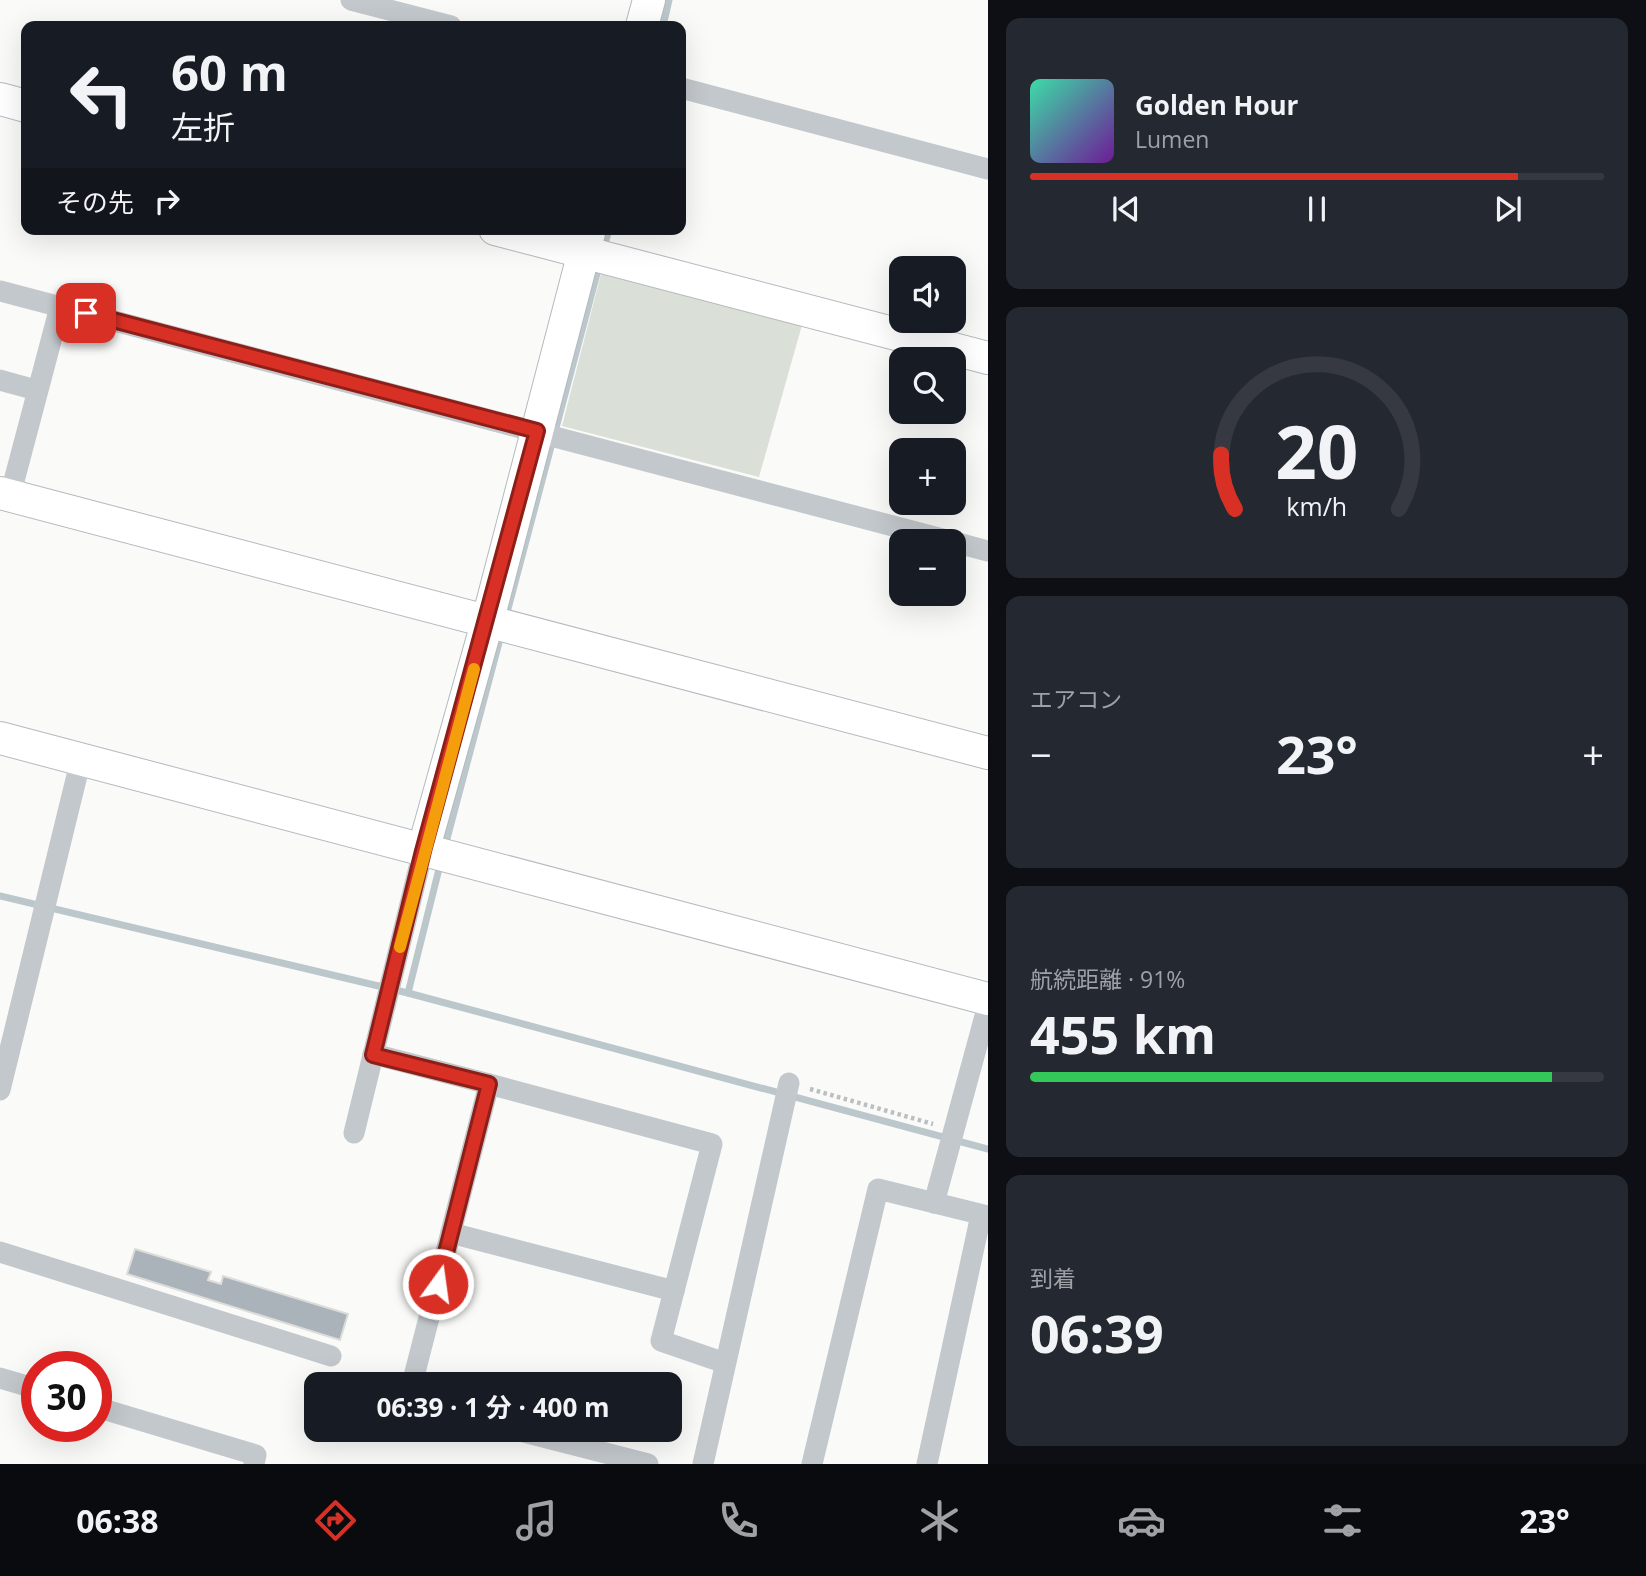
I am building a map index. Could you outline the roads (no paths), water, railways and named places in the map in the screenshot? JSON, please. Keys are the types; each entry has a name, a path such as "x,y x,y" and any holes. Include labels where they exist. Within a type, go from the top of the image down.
{"street":[{"path":"351,0 432,21"},
{"path":"643,21 649,0"},
{"path":"686,89 988,169"},
{"path":"0,99 21,105"},
{"path":"541,235 587,241 988,358"},
{"path":"354,1133 423,851 487,623 587,241"},
{"path":"0,291 907,529"},
{"path":"60,307 5,495 988,753"},
{"path":"0,380 36,390"},
{"path":"966,545 988,551"},
{"path":"0,738 988,999"},
{"path":"0,1090 81,760"},
{"path":"934,1203 988,1004"},
{"path":"373,1055 712,1144 661,1341 725,1363"},
{"path":"703,1464 789,1083"},
{"path":"415,1372 489,1084"},
{"path":"812,1464 878,1189 984,1215 927,1464"},
{"path":"450,1233 674,1292"},
{"path":"0,1252 331,1356"},
{"path":"0,1378 21,1384"},
{"path":"112,1412 256,1455 254,1464"},
{"path":"563,1442 648,1464"}],"waterway":[{"path":"664,21 669,0"},
{"path":"603,251 607,235"},
{"path":"505,620 599,266"},
{"path":"445,846 501,635"},
{"path":"408,993 441,861"},
{"path":"0,896 408,993 988,1149"}]}
